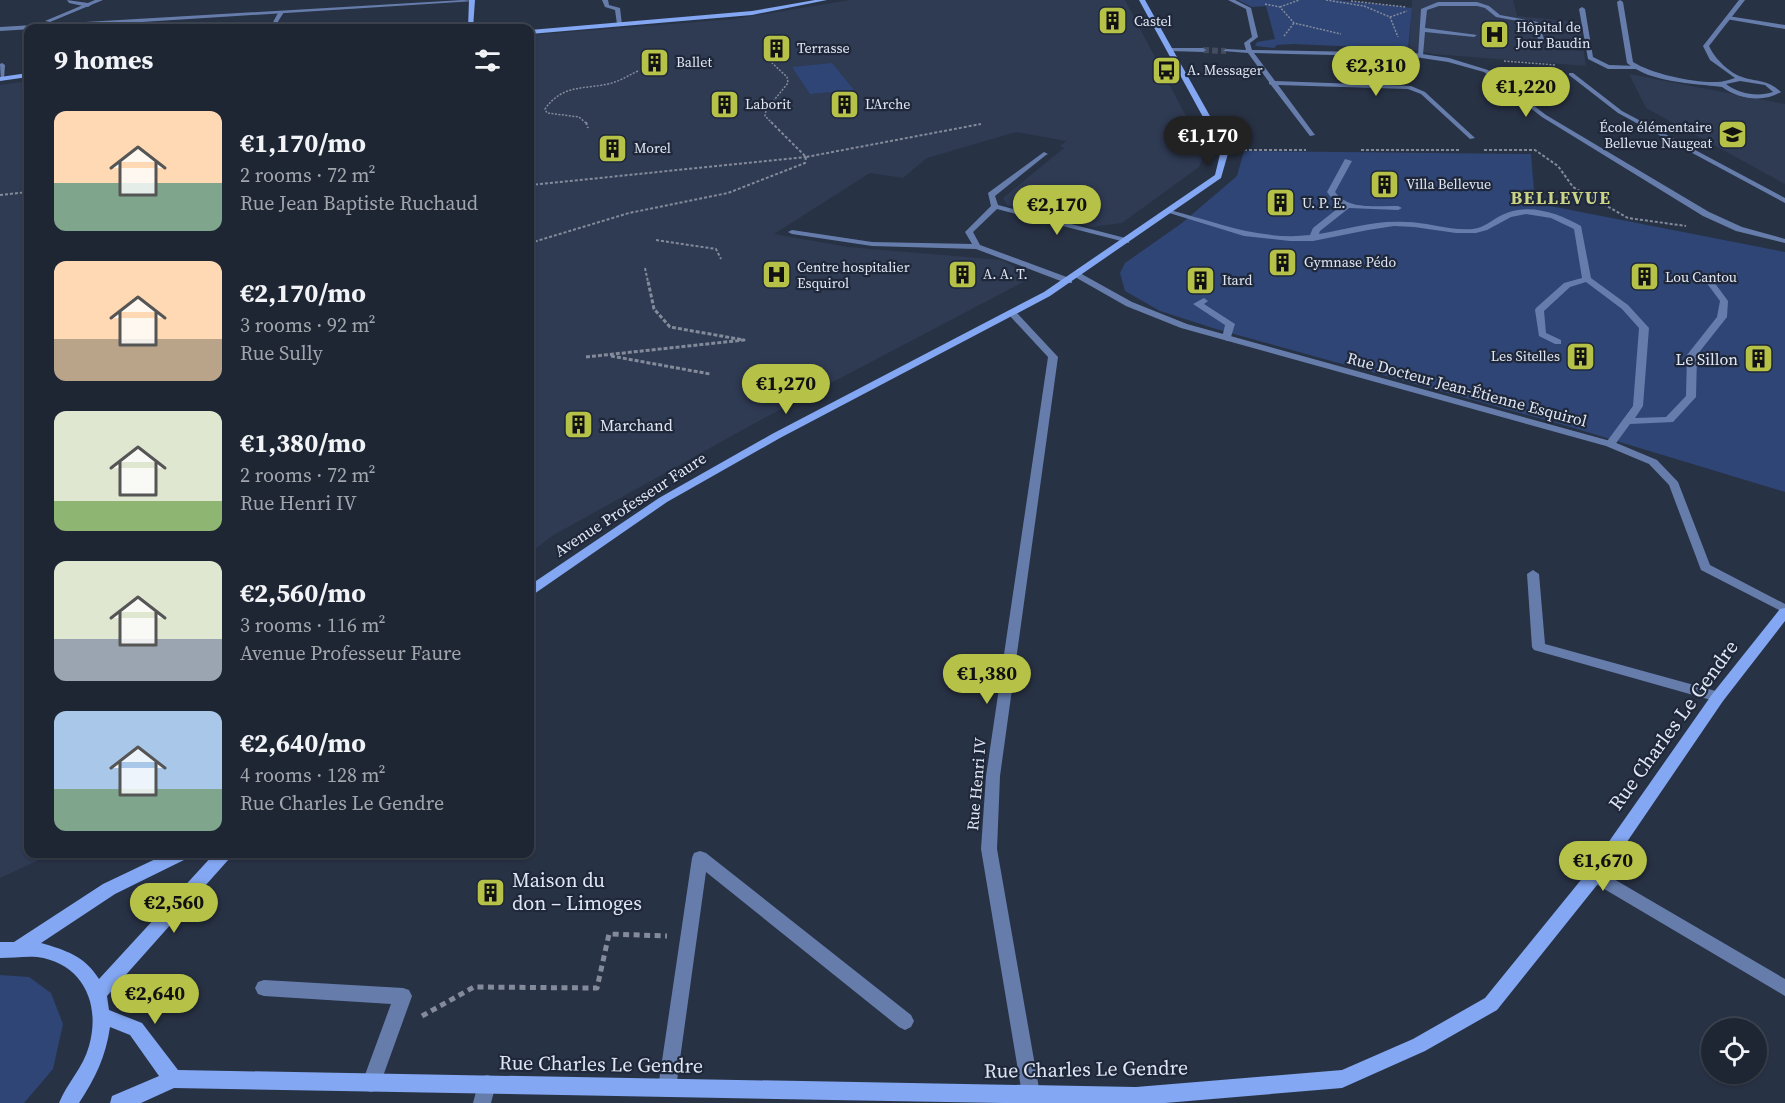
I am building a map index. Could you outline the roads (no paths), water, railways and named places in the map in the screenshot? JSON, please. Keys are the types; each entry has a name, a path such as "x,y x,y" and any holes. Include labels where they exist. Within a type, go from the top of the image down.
{"main road":[{"path":"471,24 472,0"},
{"path":"729,15 807,0"},
{"path":"534,32 729,15 824,0"},
{"path":"1142,0 1171,50"},
{"name":"Avenue Professeur Faure","path":"534,588 663,500 776,436 1013,314 1074,278 1218,176 1225,150 1171,50"},
{"path":"1,79 24,76"},
{"name":"Rue Charles Le Gendre","path":"119,1103 173,1079 666,1088 955,1098 1134,1101 1342,1079 1419,1045 1491,1004 1595,874 1718,697 1785,610"},
{"path":"20,947 109,889 172,858"},
{"path":"99,992 219,858"},
{"path":"0,950 20,947 55,952 83,967 99,992 103,1016 94,1057 68,1103"},
{"path":"103,1016 136,1029 173,1079"}],"street":[{"path":"48,24 100,0"},
{"path":"61,24 472,0"},
{"path":"605,0 607,6 618,9 620,24"},
{"path":"1231,0 1248,8 1255,37 1247,43 1249,51 1312,135"},
{"path":"1740,79 1712,59 1706,46 1742,0"},
{"path":"69,2 88,5"},
{"path":"1620,2 1630,63 1638,68"},
{"path":"1420,55 1424,30 1424,9 1438,4 1484,5 1498,16 1536,23 1541,39"},
{"path":"1582,9 1590,58 1608,67 1638,68 1722,85 1743,93 1785,96"},
{"path":"274,24 280,12"},
{"path":"1728,18 1785,28"},
{"path":"0,29 24,27"},
{"path":"0,29 24,32"},
{"path":"1424,30 1474,35"},
{"path":"1171,50 1203,50"},
{"path":"1226,51 1400,53 1449,60 1486,71 1544,116 1706,214 1740,230 1785,241"},
{"path":"1345,52 1356,63"},
{"path":"1,79 2,65"},
{"path":"1571,74 1620,112 1785,201"},
{"path":"1722,85 1723,81 1740,79 1773,87 1778,92 1776,94"},
{"path":"1271,83 1409,87 1423,93 1472,138"},
{"path":"994,206 991,195 1044,154"},
{"path":"1348,161 1331,192 1334,198 1346,206 1398,208"},
{"path":"994,206 1126,241"},
{"path":"977,247 969,232 994,206"},
{"path":"1313,238 1316,230 1346,206"},
{"path":"1170,212 1265,237 1313,238 1394,224 1478,231 1509,214 1519,212 1537,213 1565,220 1578,228 1587,279 1615,298 1637,318 1644,328 1638,406 1610,444"},
{"name":"Rue Docteur Jean-Étienne Esquirol","path":"792,232 872,244 977,247 1074,278 1129,304 1184,326 1610,444 1653,462 1674,484 1706,567 1785,610"},
{"path":"1627,421 1669,420 1691,397 1692,355 1722,317 1724,301 1710,282 1714,275 1736,276"},
{"path":"1558,342 1542,334 1539,310 1567,285 1587,279"},
{"path":"1204,301 1197,304 1230,324 1227,338"},
{"name":"Rue Henri IV","path":"1013,314 1053,357 993,776 989,849 1032,1099"},
{"path":"1533,574 1539,647 1718,697"},
{"path":"666,1088 700,858 905,1021"},
{"path":"1595,874 1785,988"},
{"path":"264,988 402,996 371,1083"},
{"path":"482,1103 487,1084"}],"tunnel":[{"path":"1203,50 1226,51"}],"place":[{"name":"Castel","path":"1113,21"},
{"name":"Hôpital de Jour Baudin","path":"1495,35"},
{"name":"Terrasse","path":"776,48"},
{"name":"Ballet","path":"655,62"},
{"name":"A. Messager","path":"1166,70"},
{"name":"Laborit","path":"724,104"},
{"name":"L'Arche","path":"844,104"},
{"name":"École élémentaire Bellevue Naugeat","path":"1733,135"},
{"name":"Morel","path":"613,148"},
{"name":"Villa Bellevue","path":"1385,184"},
{"name":"U. P. E.","path":"1281,203"},
{"name":"Gymnase Pédo","path":"1283,262"},
{"name":"A. A. T.","path":"962,274"},
{"name":"Centre hospitalier Esquirol","path":"776,275"},
{"name":"Lou Cantou","path":"1644,277"},
{"name":"Itard","path":"1201,280"},
{"name":"Les Sitelles","path":"1581,356"},
{"name":"Le Sillon","path":"1759,359"},
{"name":"Marchand","path":"579,425"},
{"name":"Maison du don – Limoges","path":"491,892"}],"district":[{"name":"BELLEVUE","path":"1561,197"}]}
